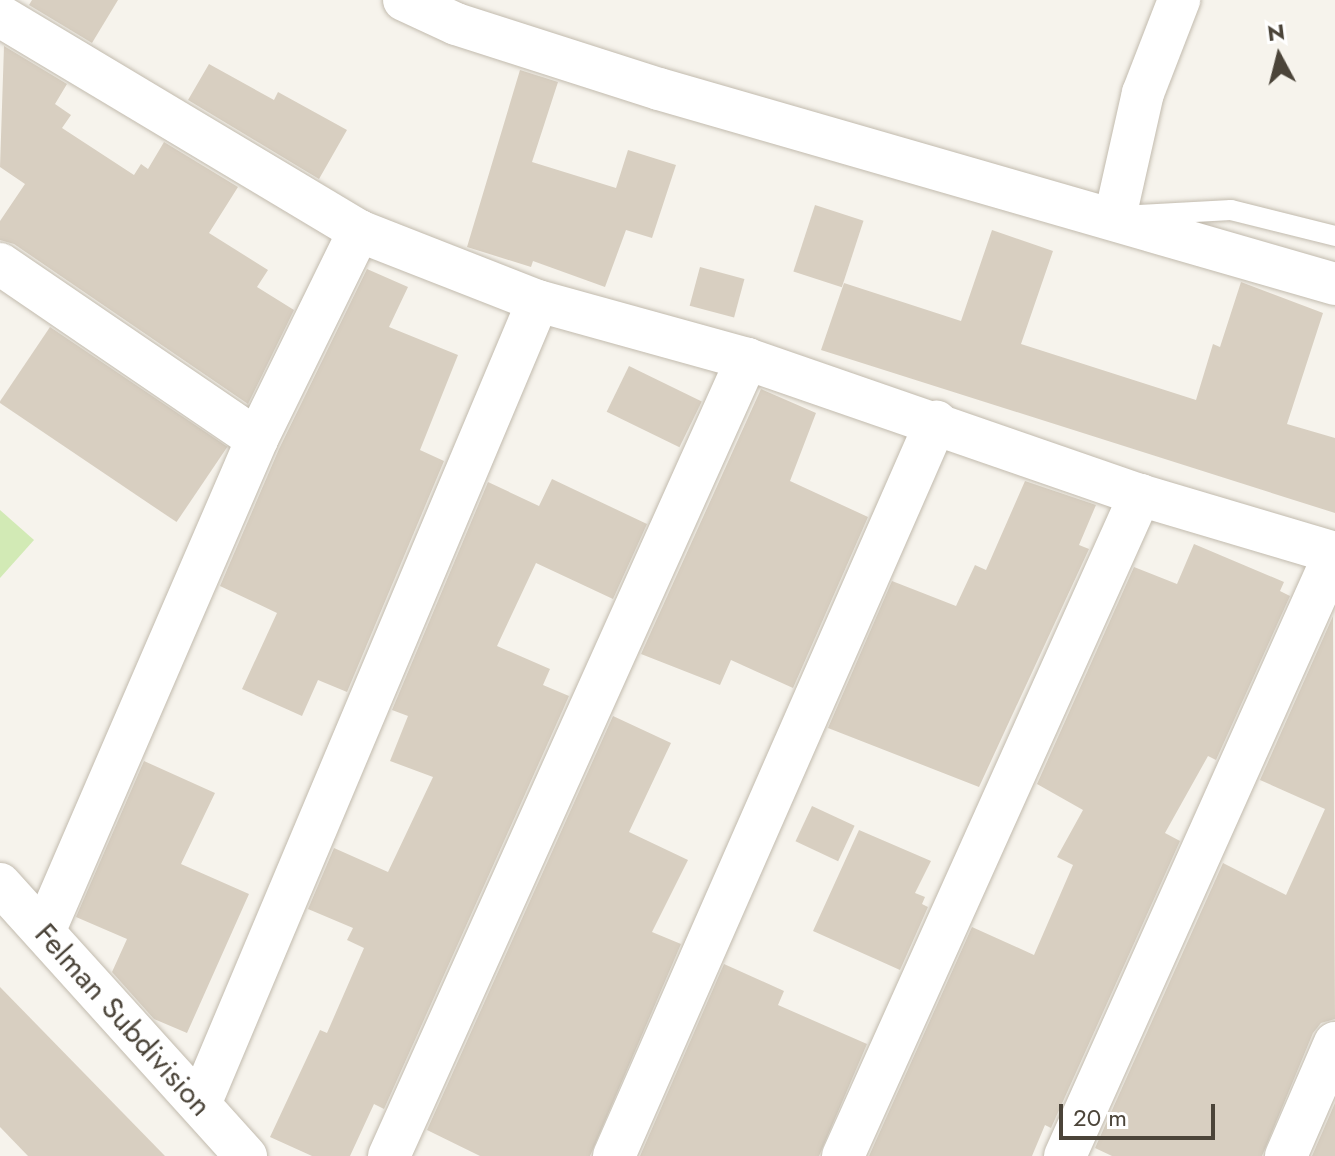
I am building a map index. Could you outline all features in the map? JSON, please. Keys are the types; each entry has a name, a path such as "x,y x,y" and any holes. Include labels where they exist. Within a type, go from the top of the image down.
{"street":[{"path":"404,0 456,24 659,89 961,179 1115,217 1335,284"},
{"path":"1115,217 1143,93 1179,0"},
{"path":"0,16 359,231 538,301 747,359 1140,495 1335,553 1065,1156"},
{"path":"44,932 257,439 359,231"},
{"path":"0,264 257,439"},
{"path":"200,1104 538,301"},
{"path":"389,1156 747,359"},
{"path":"614,1156 936,422"},
{"path":"843,1156 1140,495"},
{"name":"Felman Subdivision","path":"0,884 246,1156"},
{"path":"1286,1156 1335,1043"}],"lane":[{"path":"1115,217 1231,210 1335,236"}],"green space":[{"path":"0,510 34,540 0,578"}],"building":[{"path":"32,0 118,0 92,43 29,5"},
{"path":"4,46 67,84 55,104 71,115 62,128 134,175 141,164 148,169 164,142 238,187 209,233 268,270 257,287 294,310 248,404 14,244 0,240 0,221 25,184 0,167"},
{"path":"209,64 274,100 278,92 347,130 319,179 188,100"},
{"path":"520,70 558,82 532,162 616,188 628,150 676,165 652,238 626,230 605,287 533,261 531,267 467,247"},
{"path":"815,205 864,221 842,287 793,272"},
{"path":"992,230 1053,251 1021,344 1196,400 1213,344 1220,347 1241,282 1323,313 1287,424 1335,438 1335,513 821,350 844,283 961,321"},
{"path":"700,267 744,279 734,318 690,306"},
{"path":"367,269 408,287 389,327 458,355 420,450 444,461 347,692 318,680 302,716 242,689 277,613 220,586 279,449"},
{"path":"50,327 227,447 177,522 0,403"},
{"path":"629,366 702,402 679,447 607,412"},
{"path":"761,389 816,413 790,481 868,517 793,688 731,660 720,685 641,654"},
{"path":"552,479 647,524 613,599 536,563 497,646 550,669 543,685 569,696 384,1109 374,1104 350,1156 312,1156 270,1137 320,1030 327,1033 364,948 347,940 353,928 308,909 334,848 388,872 433,777 390,761 408,716 392,710 488,482 539,506"},
{"path":"1025,481 1096,505 1079,545 1089,549 979,787 828,728 892,581 956,606 975,565 986,570"},
{"path":"1194,544 1284,582 1280,591 1290,596 1216,760 1208,756 1165,833 1180,841 1051,1128 1045,1125 1032,1156 869,1156 972,927 1034,955 1073,865 1057,857 1083,810 1037,784 1134,567 1177,584"},
{"path":"1333,616 1335,1019 1321,1023 1313,1033 1262,1156 1112,1156 1095,1148 1223,863 1286,895 1325,809 1260,780"},
{"path":"613,716 671,743 629,832 688,860 652,932 681,944 590,1156 480,1156 427,1130"},
{"path":"144,761 215,793 181,864 249,894 187,1033 154,1019 112,972 127,939 76,917"},
{"path":"812,806 855,826 838,861 796,841"},
{"path":"859,830 931,861 915,893 925,897 922,904 928,907 900,970 813,931"},
{"path":"724,964 784,991 778,1005 867,1044 819,1156 640,1156"},
{"path":"0,987 165,1156 28,1156 0,1127"},
{"path":"1335,1103 1335,1156 1312,1156"}]}
